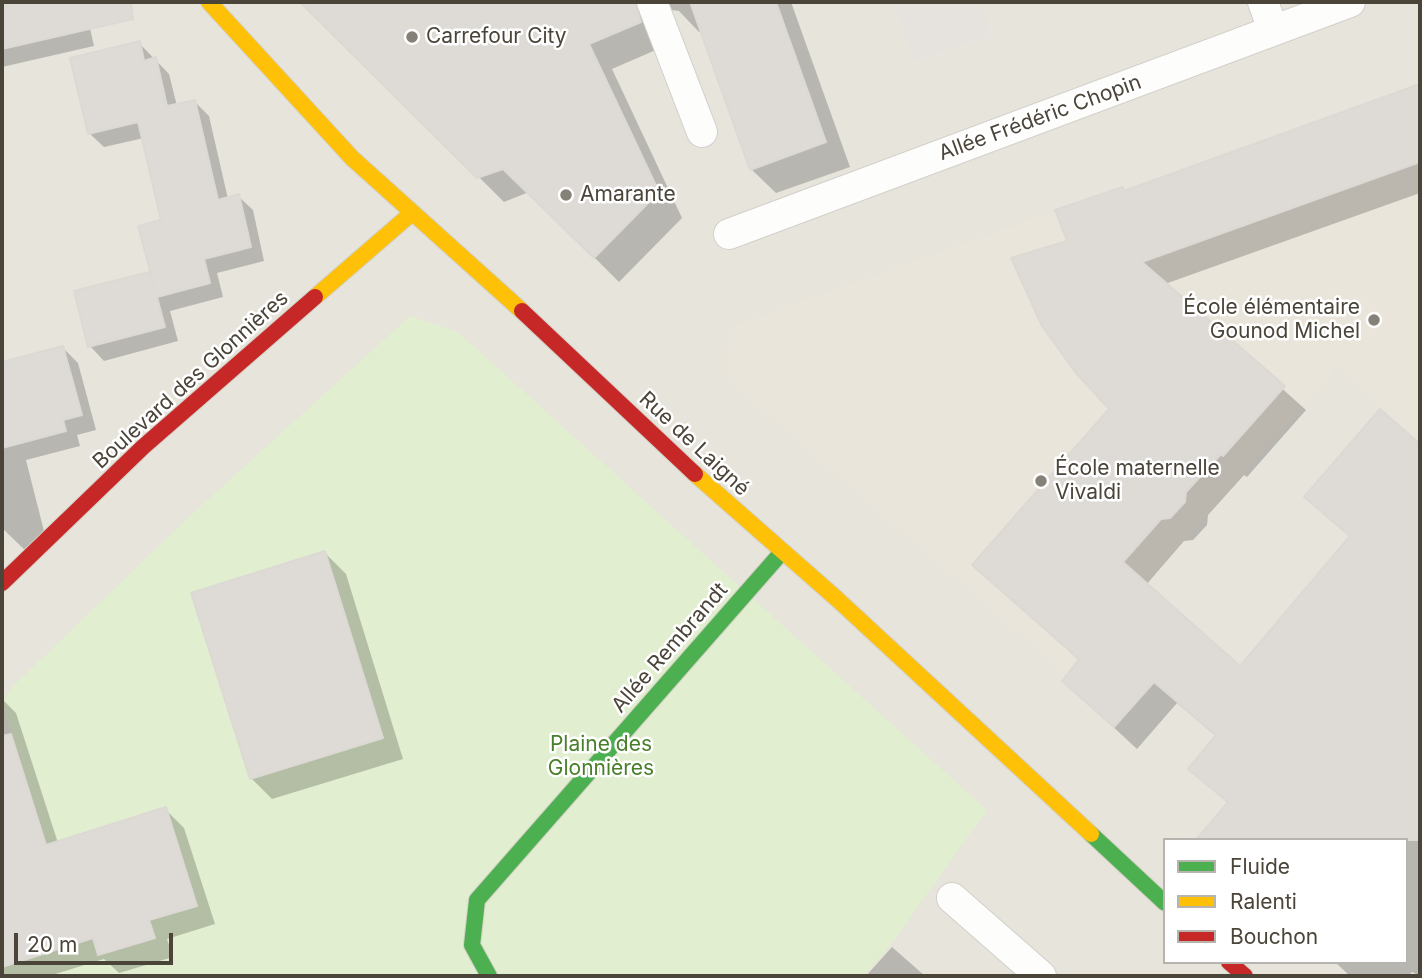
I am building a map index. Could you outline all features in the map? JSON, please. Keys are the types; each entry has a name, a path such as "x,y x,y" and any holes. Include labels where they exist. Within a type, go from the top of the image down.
{"street":[{"name":"Rue de Laigné","path":"209,2 352,158 536,323 730,508 837,599 1163,901"},
{"name":"Boulevard des Glonnières","path":"2,583 143,447 412,213"},
{"name":"Allée Rembrandt","path":"489,976 472,945 477,900 782,552"},
{"path":"1231,964 1245,976"}],"lane":[{"path":"652,2 702,132"},
{"path":"1263,2 1273,30"},
{"name":"Allée Frédéric Chopin","path":"729,234 1350,2"},
{"path":"952,898 1041,976"}],"shaded area":[{"path":"2,2 1420,2 1420,976 2,976"},
{"path":"893,2 980,2 991,36 914,62"},
{"name":"École maternelle Vivaldi","path":"1420,84 1420,444 1338,367 1067,674 726,378 730,327 1123,187 1125,191"}],"green space":[{"name":"Plaine des Glonnières","path":"410,316 458,332 987,810 887,950 863,976 2,976 2,967 197,905 166,807 46,845 2,702 15,684 191,515","holes":["325,551 383,737 250,779 192,593"]}],"building":[{"path":"2,2 131,2 133,19 2,49"},
{"path":"300,2 635,2 641,22 589,44 659,192 594,258 503,169 477,178"},
{"path":"690,2 776,2 826,142 750,170"},
{"path":"140,41 144,61 156,57 167,106 195,100 218,200 239,194 251,247 204,259 210,283 157,297 165,327 88,347 74,291 150,272 154,285 138,226 161,220 138,122 88,134 70,58"},
{"path":"1420,84 1420,162 1142,262 1285,386 1223,456 1221,454 1186,492 1185,502 1170,518 1161,519 1123,562 1240,666 1350,536 1304,497 1380,409 1420,444 1420,840 1198,838 1228,802 1188,769 1216,735 1154,682 1114,727 1062,681 1079,659 972,565 1109,409 1076,373 1042,326 1011,258 1067,241 1055,210 1123,187 1124,191"},
{"path":"63,346 82,415 63,420 66,431 2,448 2,362"},
{"path":"325,551 383,738 250,779 191,593"},
{"path":"11,734 46,845 166,807 197,906 149,920 155,938 98,955 93,938 2,967 2,736"}],"traffic: fast":[{"path":"489,976 472,945 477,900 782,552"},
{"path":"1091,834 1163,901"}],"traffic: slow":[{"path":"209,2 352,158 522,311"},
{"path":"315,297 412,213"},
{"path":"695,474 837,599 1091,834"}],"traffic: jam":[{"path":"2,583 143,447 315,297"},
{"path":"522,311 695,474"},
{"path":"1231,964 1245,976"}],"place":[{"name":"Carrefour City","path":"412,37"},
{"name":"Amarante","path":"566,195"},
{"name":"École élémentaire Gounod Michel","path":"1374,320"},
{"name":"École maternelle Vivaldi","path":"1041,481"}]}
